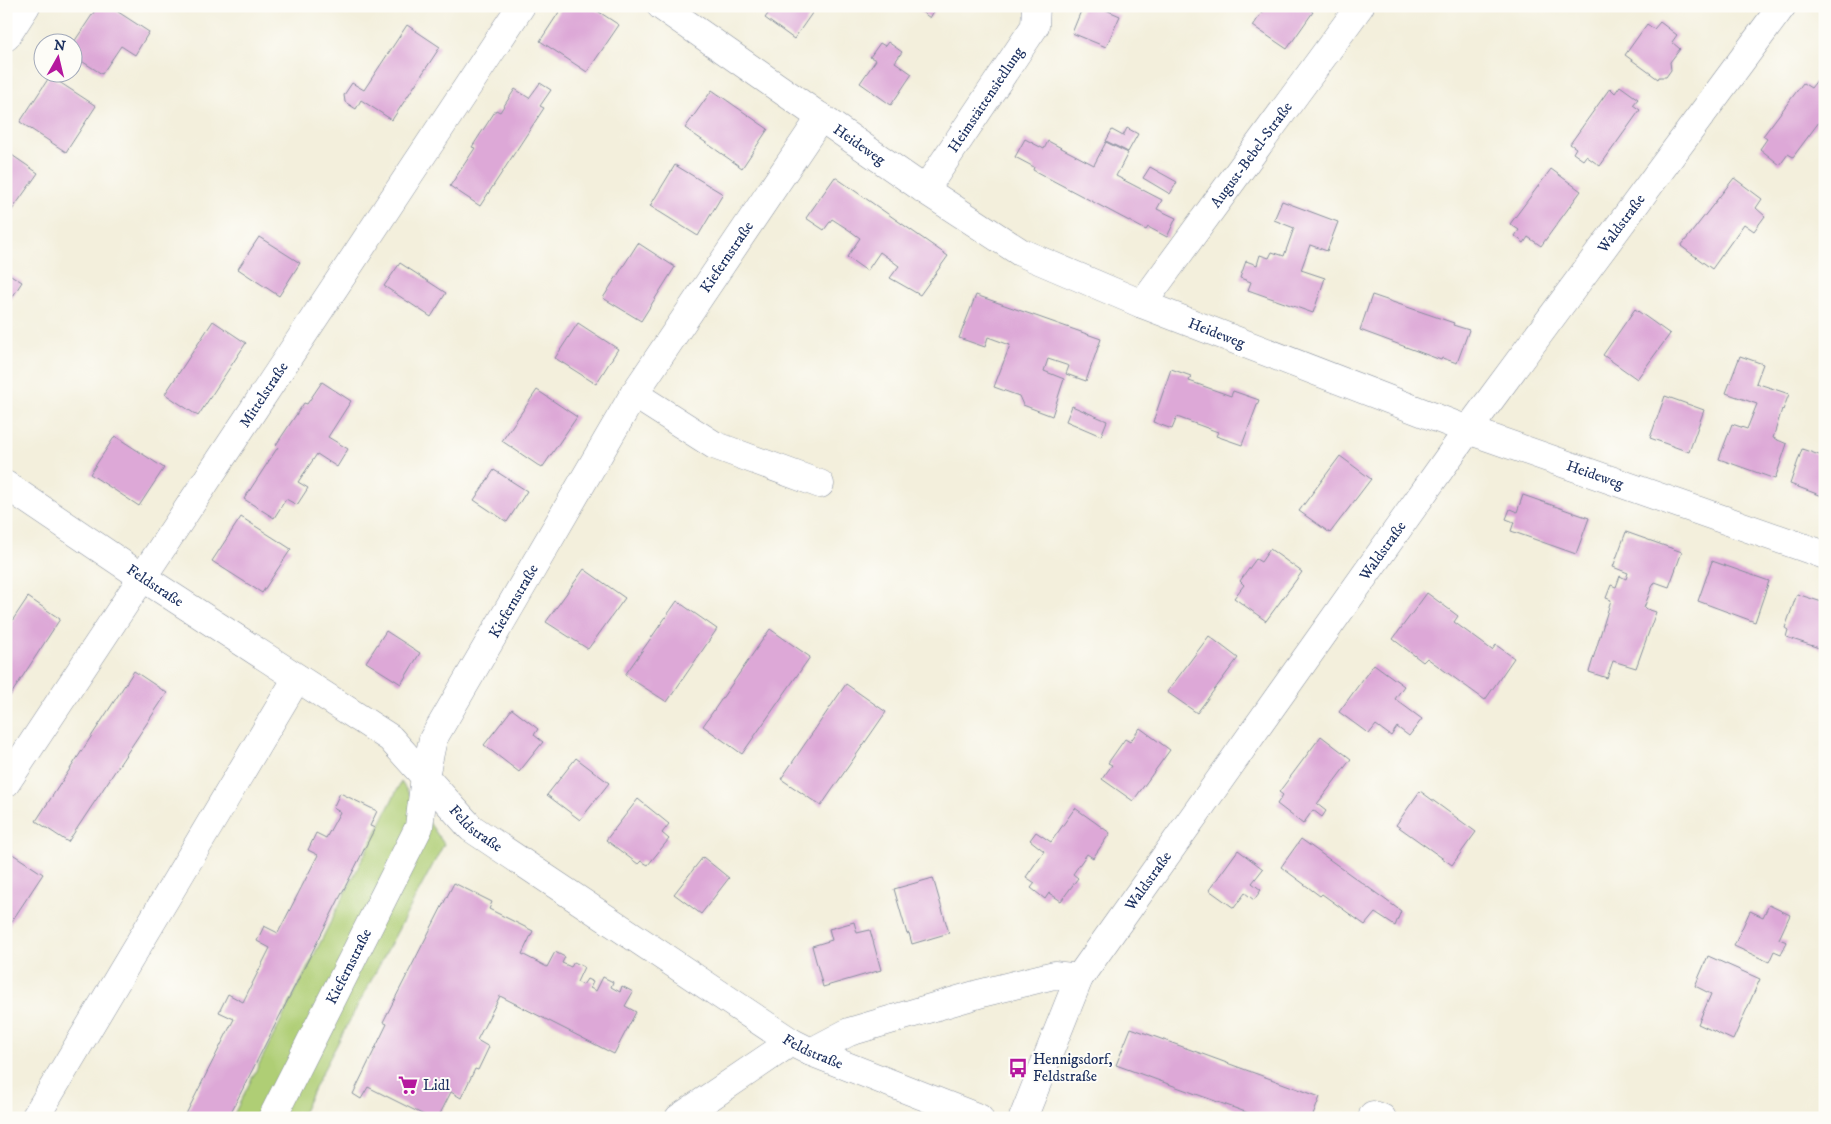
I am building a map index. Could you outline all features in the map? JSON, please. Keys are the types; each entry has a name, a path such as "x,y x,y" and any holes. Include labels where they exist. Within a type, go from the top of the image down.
{"street":[{"path":"6,37 26,6"},
{"name":"Mittelstraße","path":"6,783 521,6"},
{"name":"Heideweg","path":"661,6 925,190 1020,252 1142,304 1468,430 1825,556"},
{"name":"Heimstättensiedlung","path":"925,190 1036,26 1036,6"},
{"name":"August-Bebel-Straße","path":"1142,304 1360,6"},
{"name":"Waldstraße","path":"1024,1118 1079,978 1468,430 1782,6"},
{"name":"Kiefernstraße","path":"272,1118 419,827 425,776 433,739 634,394 821,117"},
{"path":"634,394 714,445 820,484"},
{"name":"Feldstraße","path":"6,485 142,577 390,738 472,828 801,1047 979,1118"},
{"path":"35,1118 297,678"},
{"path":"679,1118 801,1047 982,993 1054,975 1079,978"}],"green space":[{"path":"401,782 444,844 317,1082 300,1118 232,1118"}],"building":[{"path":"98,6 109,6 149,32 135,55 121,46 102,74 82,61 81,32"},
{"path":"563,6 590,6 619,25 587,72 540,41"},
{"path":"774,6 817,6 794,39 765,18"},
{"path":"914,6 937,6 930,18"},
{"path":"1083,6 1097,6 1120,16 1106,47 1072,33"},
{"path":"1266,6 1304,6 1313,12 1287,49 1253,26"},
{"path":"1660,22 1677,35 1672,42 1680,49 1670,62 1671,70 1666,77 1659,77 1658,79 1625,55 1647,24 1654,29"},
{"path":"407,25 440,47 392,120 361,100 356,109 345,102 344,95 352,83 364,90"},
{"path":"888,42 902,52 895,62 912,74 891,105 860,83 876,60 870,57 880,43 885,46"},
{"path":"1818,79 1825,84 1825,114 1793,157 1788,154 1780,165 1760,149 1767,139 1763,136 1803,83 1811,88"},
{"path":"46,82 59,82 96,106 66,152 20,122"},
{"path":"540,83 551,90 540,106 544,108 480,206 450,186 475,148 472,147 496,110 500,112 515,89 529,98"},
{"path":"1620,86 1638,99 1633,105 1640,110 1600,166 1586,156 1583,160 1573,153 1576,148 1570,144 1610,88 1615,93"},
{"path":"712,90 768,129 742,168 685,128"},
{"path":"1127,128 1138,134 1128,152 1106,141 1112,130 1123,136"},
{"path":"1025,139 1044,149 1048,141 1094,165 1106,142 1128,153 1116,176 1162,200 1157,209 1176,218 1167,237 1148,227 1146,230 1033,170 1034,167 1015,157"},
{"path":"6,151 38,173 12,210 6,206"},
{"path":"675,165 723,194 698,236 650,206"},
{"path":"1150,167 1177,182 1170,194 1143,178"},
{"path":"1551,169 1581,191 1541,246 1528,237 1524,243 1515,236 1519,230 1510,224"},
{"path":"835,177 948,256 920,295 890,278 899,266 880,252 867,271 847,257 860,238 849,230 832,219 824,230 806,218"},
{"path":"1734,178 1762,199 1756,208 1765,216 1754,231 1744,224 1712,269 1681,246"},
{"path":"1282,201 1338,222 1327,251 1310,245 1301,270 1325,278 1313,313 1248,290 1251,282 1240,278 1246,261 1257,265 1260,255 1269,258 1272,252 1284,256 1294,228 1274,220"},
{"path":"259,237 300,263 279,296 238,269"},
{"path":"638,243 675,267 641,321 603,298"},
{"path":"400,263 446,293 431,317 384,286"},
{"path":"6,272 22,282 6,307"},
{"path":"976,295 1101,339 1086,381 1066,374 1069,366 1048,359 1044,371 1064,379 1052,416 1023,405 1019,396 994,387 1010,345 988,337 985,347 959,338"},
{"path":"1372,295 1469,330 1457,363 1442,358 1441,360 1360,330"},
{"path":"1635,309 1670,334 1637,379 1603,355"},
{"path":"213,321 246,343 198,416 165,394"},
{"path":"578,323 618,349 596,384 555,358"},
{"path":"1740,356 1763,364 1756,383 1789,394 1773,438 1787,444 1775,479 1719,459 1732,424 1747,429 1757,404 1726,393"},
{"path":"1171,369 1191,376 1189,381 1231,396 1233,391 1259,400 1242,445 1216,436 1218,432 1177,417 1172,429 1153,422"},
{"path":"322,382 351,401 328,437 348,449 337,467 317,454 298,482 308,488 297,505 286,499 274,518 244,499 304,403 307,404"},
{"path":"537,390 577,417 542,468 502,441"},
{"path":"1665,396 1704,410 1689,452 1650,438"},
{"path":"1072,406 1107,421 1101,436 1066,421"},
{"path":"115,436 164,468 139,506 90,474"},
{"path":"1802,449 1825,457 1825,497 1790,484"},
{"path":"1340,456 1371,479 1330,533 1299,511"},
{"path":"494,470 527,491 507,522 474,500"},
{"path":"1523,495 1589,518 1576,554 1511,531 1514,522 1506,519 1510,509 1517,512"},
{"path":"241,517 291,549 262,593 212,561"},
{"path":"1626,532 1682,552 1669,587 1655,582 1651,589 1644,608 1656,612 1636,668 1613,661 1607,678 1589,672 1611,600 1606,598 1611,585 1616,587 1620,576 1626,579 1628,573 1613,567"},
{"path":"1270,549 1302,572 1266,621 1234,598 1244,585 1240,581 1256,559 1261,562"},
{"path":"1712,561 1769,581 1755,622 1698,601"},
{"path":"584,569 625,598 588,649 546,622"},
{"path":"1427,593 1458,616 1454,622 1492,650 1496,645 1514,658 1485,700 1427,658 1423,662 1393,639"},
{"path":"1797,594 1825,603 1825,650 1786,637 1788,630 1785,628"},
{"path":"28,597 60,619 6,702 6,630"},
{"path":"677,601 717,629 667,702 625,675"},
{"path":"770,629 810,657 742,754 703,726"},
{"path":"386,631 420,653 401,684 366,662"},
{"path":"1209,636 1238,658 1197,713 1167,692"},
{"path":"1374,664 1404,686 1395,699 1422,719 1409,736 1397,727 1391,736 1376,725 1369,734 1339,712"},
{"path":"134,671 167,693 68,842 36,821"},
{"path":"846,684 886,712 821,806 781,779"},
{"path":"512,709 538,729 534,735 543,742 519,772 484,745"},
{"path":"1140,728 1170,750 1133,801 1102,779 1112,765 1108,763 1125,739 1130,742"},
{"path":"1321,736 1351,759 1317,804 1326,811 1322,817 1313,810 1303,824 1277,804 1283,795 1279,792"},
{"path":"576,758 609,783 580,820 547,795"},
{"path":"1420,791 1476,832 1452,865 1396,825"},
{"path":"340,793 377,811 370,826 375,828 228,1118 184,1118 234,1019 219,1012 228,994 243,1002 270,948 257,941 264,926 278,933 318,855 308,850 316,833 326,838 340,812 333,808"},
{"path":"638,799 669,824 662,833 669,839 648,865 641,861 638,864 606,840"},
{"path":"1075,808 1110,833 1093,858 1087,854 1073,874 1078,878 1061,901 1049,893 1045,899 1031,888 1035,883 1026,877 1044,851 1030,840 1036,832 1051,842"},
{"path":"1301,839 1401,911 1395,926 1375,913 1365,925 1322,894 1320,896 1281,867"},
{"path":"1238,850 1263,869 1252,883 1261,890 1254,900 1245,893 1234,908 1209,890"},
{"path":"11,853 43,874 6,930 6,860"},
{"path":"703,857 729,878 701,914 674,894"},
{"path":"933,878 949,933 912,944 909,933 907,934 894,889"},
{"path":"454,883 492,902 489,909 533,931 522,954 547,967 555,952 565,957 562,963 571,967 574,962 584,967 577,982 583,985 587,979 593,982 590,988 596,991 603,977 613,982 611,987 620,992 622,986 633,992 625,1006 636,1012 614,1054 500,996 477,1040 489,1047 478,1070 475,1069 461,1098 451,1092 438,1118 425,1118 426,1116 368,1087 361,1099 353,1094 387,1024 383,1022"},
{"path":"1769,905 1790,915 1779,939 1787,942 1781,954 1774,951 1769,962 1734,946 1750,911 1763,917"},
{"path":"854,922 857,933 870,930 881,970 823,987 812,946 832,940 829,929"},
{"path":"1708,956 1760,979 1733,1040 1698,1024 1711,994 1695,986"},
{"path":"1131,1028 1320,1097 1312,1118 1262,1118 1116,1065"}],"place":[{"name":"Hennigsdorf, Feldstraße","path":"1018,1068"},
{"name":"Lidl","path":"408,1085"}]}
